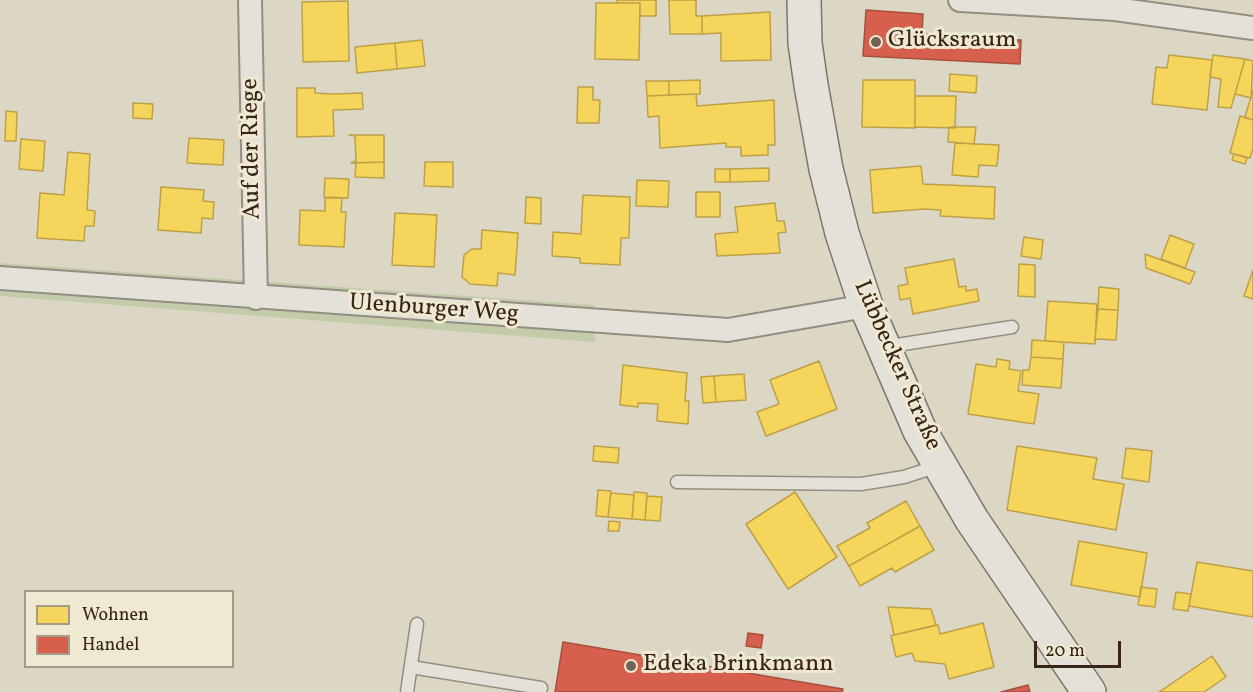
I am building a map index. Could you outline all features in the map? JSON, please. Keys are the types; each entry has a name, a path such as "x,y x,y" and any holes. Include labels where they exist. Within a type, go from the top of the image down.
{"main road":[{"name":"Lübbecker Straße","path":"804,0 806,43 822,147 842,233 866,306 883,348 920,431 972,520 1089,692"}],"street":[{"name":"Auf der Riege","path":"250,0 256,298"},
{"path":"960,0 1115,9 1253,28"},
{"name":"Ulenburger Weg","path":"0,279 728,330 866,306"}],"lane":[{"path":"883,348 1012,327"},
{"path":"677,482 861,484 904,477 941,465"},
{"path":"407,692 417,624"},
{"path":"411,667 542,688"}],"green space":[{"path":"0,263 594,305 595,342 0,296"}],"building: Wohnen":[{"path":"617,0 656,0 656,16 640,16 640,3 616,3"},
{"path":"669,0 696,0 696,16 702,16 702,34 670,34"},
{"path":"348,1 349,61 303,62 302,2"},
{"path":"596,3 640,3 639,60 595,59"},
{"path":"770,12 771,60 721,61 721,33 702,34 702,16"},
{"path":"422,40 425,66 397,69 395,43"},
{"path":"395,43 397,69 357,73 355,47"},
{"path":"1169,55 1212,60 1207,110 1152,104 1156,67 1167,68"},
{"path":"1213,55 1245,59 1231,108 1218,107 1221,79 1210,77"},
{"path":"1245,59 1253,61 1251,98 1235,94"},
{"path":"950,74 977,76 976,93 949,91"},
{"path":"700,80 700,94 669,95 669,81"},
{"path":"863,80 915,80 915,128 862,127"},
{"path":"646,81 669,81 669,95 647,96"},
{"path":"578,87 593,87 593,100 600,100 599,123 577,123"},
{"path":"297,88 315,88 315,93 362,93 363,109 333,110 334,136 297,137"},
{"path":"1253,90 1253,120 1245,117"},
{"path":"696,94 697,106 774,100 775,145 768,145 768,155 741,156 741,147 726,147 726,143 660,148 659,116 648,117 647,96"},
{"path":"915,96 956,96 955,128 915,127"},
{"path":"133,103 153,104 152,119 133,118"},
{"path":"6,111 17,112 16,141 5,141"},
{"path":"1240,116 1253,120 1253,149 1250,158 1230,153"},
{"path":"949,127 976,127 974,144 948,142"},
{"path":"349,135 384,135 384,162 351,163 356,161 355,136"},
{"path":"189,138 224,140 223,165 187,163"},
{"path":"21,139 45,141 43,171 19,169"},
{"path":"955,143 999,145 997,166 979,165 978,177 952,175"},
{"path":"68,152 90,154 87,210 95,211 94,226 85,226 84,241 37,238 40,193 64,195"},
{"path":"1234,154 1247,158 1245,164 1232,160"},
{"path":"384,162 384,178 355,177 356,163"},
{"path":"425,162 453,162 453,187 424,186"},
{"path":"921,166 923,184 995,187 994,219 940,216 941,210 924,209 873,213 870,170"},
{"path":"769,168 769,181 730,182 730,169"},
{"path":"715,169 730,169 730,182 715,182"},
{"path":"325,178 349,179 348,198 324,197"},
{"path":"637,180 669,181 668,207 636,206"},
{"path":"161,187 204,190 203,201 214,202 213,219 202,218 201,233 158,230"},
{"path":"696,192 720,192 720,217 696,217"},
{"path":"583,195 630,197 629,238 621,238 620,265 580,263 580,258 552,256 553,232 581,234"},
{"path":"526,197 541,198 541,224 525,223"},
{"path":"325,198 342,198 341,212 346,212 344,247 299,245 300,210 325,211"},
{"path":"775,203 777,221 784,221 786,232 778,233 780,253 717,256 715,234 738,232 735,207"},
{"path":"395,213 437,215 434,267 392,265"},
{"path":"482,230 518,233 515,275 498,273 497,286 470,284 462,277 464,255 472,249 481,249"},
{"path":"1170,235 1194,244 1185,268 1161,259"},
{"path":"1024,237 1043,240 1041,259 1021,256"},
{"path":"1145,254 1195,272 1190,284 1146,268"},
{"path":"954,259 959,287 966,286 966,291 977,289 979,301 913,314 910,298 900,300 898,286 908,284 905,268"},
{"path":"1019,264 1035,265 1035,297 1018,296"},
{"path":"1253,270 1253,299 1244,296"},
{"path":"1099,287 1119,289 1118,310 1098,309"},
{"path":"1048,301 1097,304 1095,344 1045,341"},
{"path":"1098,309 1118,310 1116,340 1095,339"},
{"path":"1032,340 1064,342 1063,359 1031,357"},
{"path":"1031,357 1063,359 1061,388 1022,385 1023,370 1029,370"},
{"path":"997,359 1010,361 1009,369 1021,371 1018,391 1039,394 1034,424 968,414 976,364 996,367"},
{"path":"819,361 837,409 766,436 757,412 779,404 770,380"},
{"path":"623,365 687,373 685,401 689,401 688,424 657,421 658,404 638,403 638,407 620,405"},
{"path":"744,374 746,400 716,402 714,376"},
{"path":"714,376 716,402 703,403 701,377"},
{"path":"594,446 619,448 618,463 593,461"},
{"path":"1017,446 1097,458 1093,479 1124,484 1116,530 1007,510"},
{"path":"1126,448 1152,451 1149,482 1122,478"},
{"path":"598,490 611,491 608,517 596,516"},
{"path":"634,492 647,493 645,520 632,519"},
{"path":"795,492 837,557 788,589 746,524"},
{"path":"611,493 634,495 632,519 608,517"},
{"path":"647,496 662,497 660,521 645,520"},
{"path":"906,501 920,526 849,566 837,546 870,528 867,523"},
{"path":"609,521 620,522 619,531 608,531"},
{"path":"920,526 934,550 895,572 892,568 860,586 849,566"},
{"path":"1079,541 1147,553 1140,597 1071,585"},
{"path":"1197,562 1253,571 1253,617 1189,606"},
{"path":"1141,587 1157,589 1155,607 1138,605"},
{"path":"1176,592 1191,594 1188,611 1173,609"},
{"path":"888,607 931,609 936,625 894,635"},
{"path":"983,623 994,667 949,679 945,664 915,661 912,653 896,657 891,636 938,625 940,634"},
{"path":"1212,656 1226,677 1204,692 1159,692"}],"building: Handel":[{"path":"866,10 923,14 922,34 1021,40 1020,64 863,56"},
{"path":"748,633 763,635 761,648 746,646"},
{"name":"Edeka Brinkmann","path":"563,642 843,689 842,692 555,692"},
{"path":"1028,685 1030,692 1001,692"}],"place":[{"name":"Glücksraum","path":"876,42"},
{"name":"Edeka Brinkmann","path":"631,666"}]}
